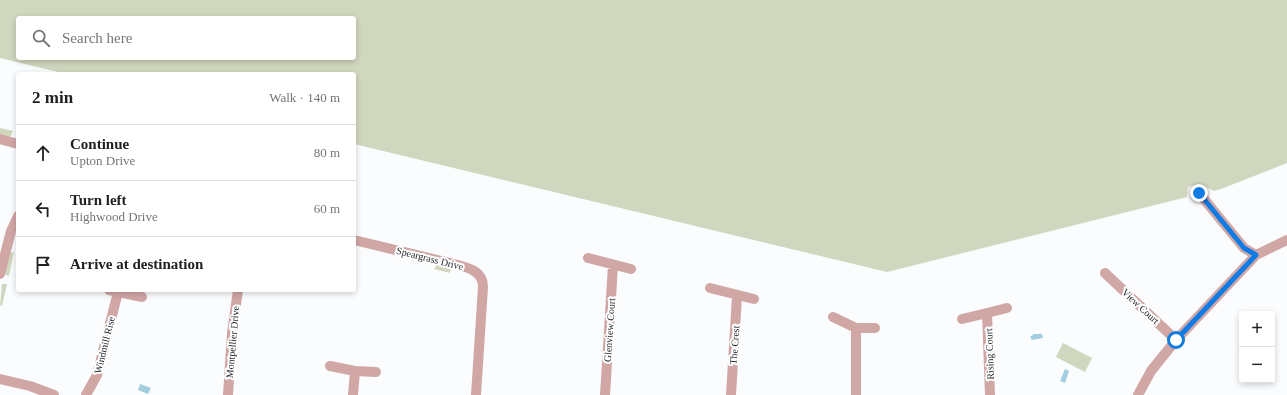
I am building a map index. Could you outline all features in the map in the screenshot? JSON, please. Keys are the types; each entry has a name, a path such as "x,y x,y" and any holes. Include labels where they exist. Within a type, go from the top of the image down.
{"street":[{"path":"0,140 16,144"},
{"path":"1199,193 1244,248 1256,255"},
{"path":"0,274 11,231 16,220"},
{"name":"Speargrass Drive","path":"356,240 458,265 474,270 479,274 483,282 483,287 476,395"},
{"path":"1138,395 1150,371 1176,340 1256,255 1287,240"},
{"path":"588,258 631,269"},
{"name":"Glenview Court","path":"605,395 613,265"},
{"name":"View Court","path":"1105,273 1176,340"},
{"path":"710,288 737,296 754,299"},
{"name":"Windmill Rise","path":"86,395 97,375 113,292"},
{"name":"Windmill Rise","path":"118,292 142,297"},
{"name":"Montpellier Drive","path":"228,395 232,333 238,292"},
{"name":"The Crest","path":"731,395 737,296"},
{"name":"Rising Court","path":"962,319 1007,308"},
{"name":"Rising Court","path":"987,313 990,395"},
{"path":"833,317 856,328 875,328"},
{"path":"856,328 856,395"},
{"path":"330,366 355,371 376,372"},
{"path":"353,395 355,371"},
{"path":"0,379 30,386 54,395"}],"green space":[{"path":"0,0 1287,0 1287,163 1214,191 1200,184 1188,187 1187,197 887,272 356,144 356,72 58,72 0,58"},
{"path":"0,128 13,131 10,137 0,135"},
{"path":"14,252 9,276 4,274 9,253"},
{"path":"437,264 451,267 450,273 434,269"},
{"path":"2,284 7,284 2,306 0,305"},
{"path":"1063,343 1092,358 1085,372 1056,357"}],"water":[{"path":"1034,334 1042,334 1043,338 1032,340 1030,337"},
{"path":"1065,369 1069,371 1065,383 1060,381"},
{"path":"140,384 151,388 148,394 138,390"}],"route":[{"path":"1176,340 1256,255 1250,253 1244,248 1199,193"}]}
